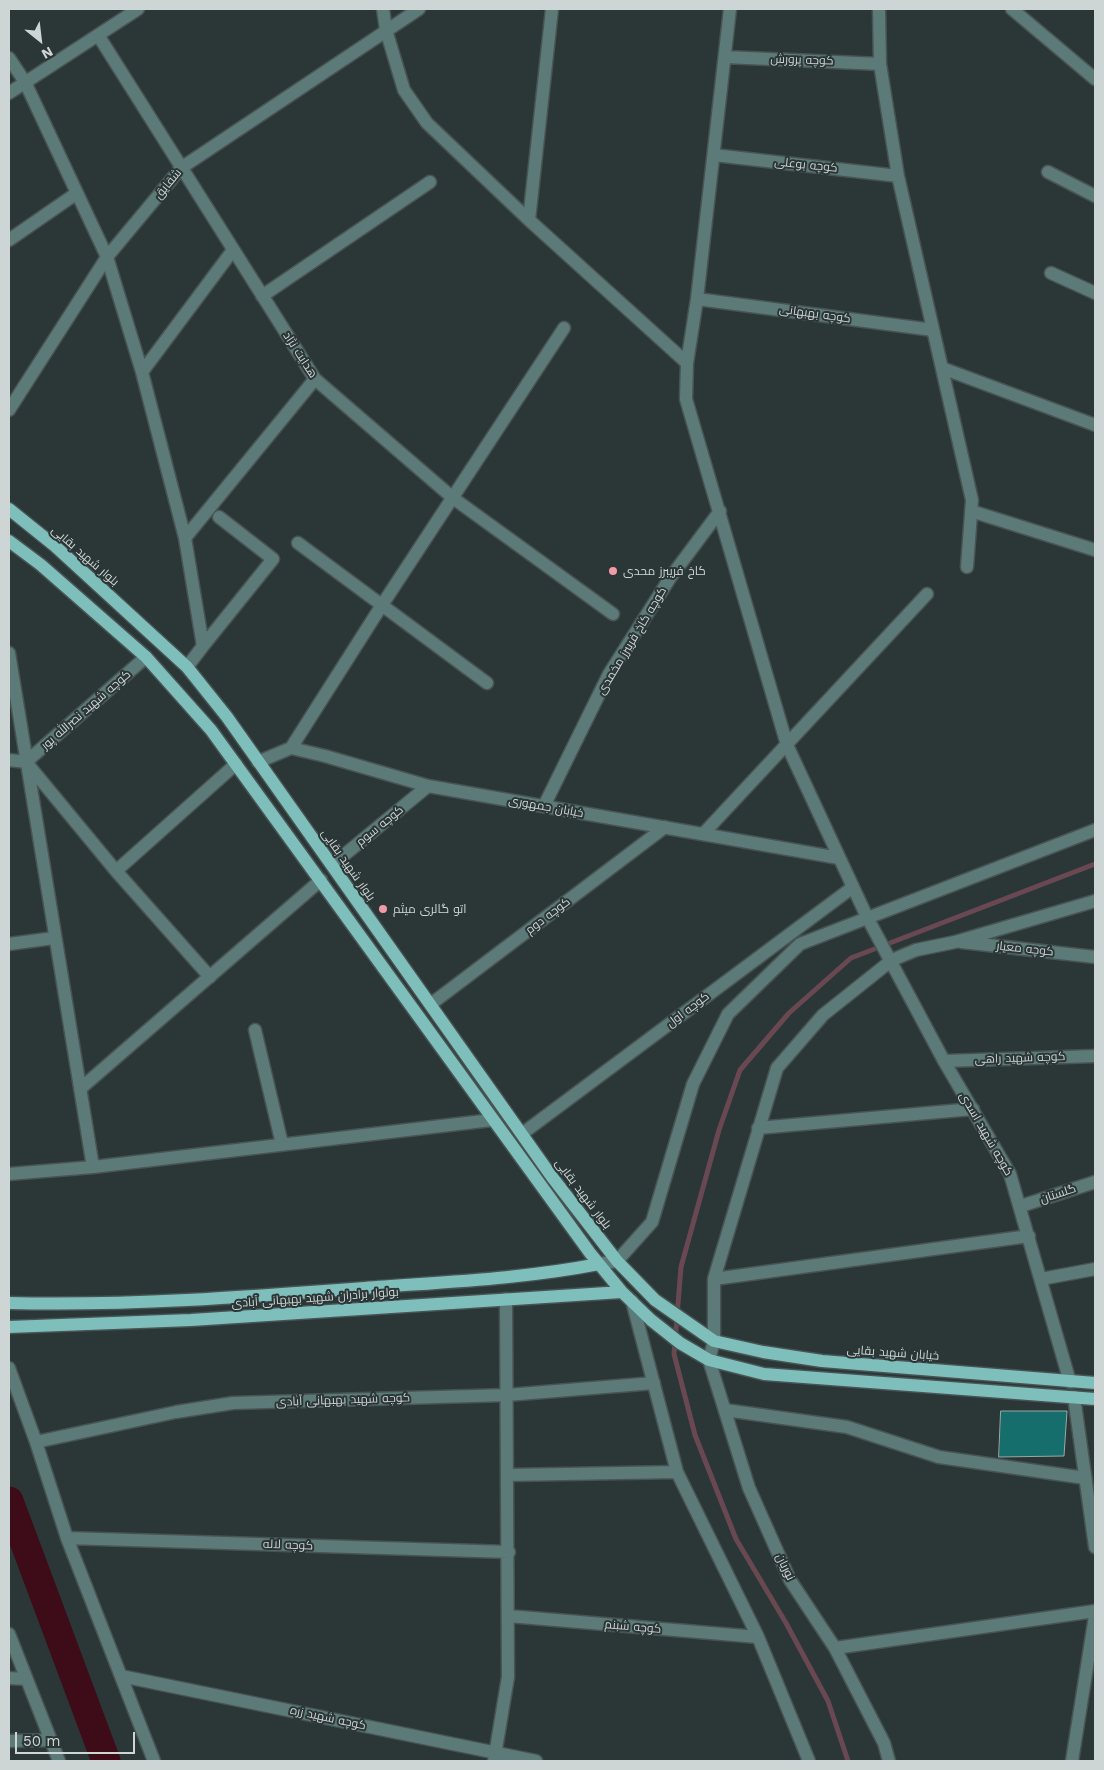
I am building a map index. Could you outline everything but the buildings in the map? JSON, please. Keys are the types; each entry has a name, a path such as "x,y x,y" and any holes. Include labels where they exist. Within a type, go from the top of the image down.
{"main road":[{"name":"بلوار شهید بقایی","path":"9,509 62,552 187,667 227,717 523,1133 552,1177 617,1260 648,1294 693,1328"},
{"path":"9,541 41,565 146,658 211,730 321,880 492,1120 599,1264 632,1302 680,1343 709,1360 764,1374 1074,1398 1095,1398"},
{"name":"بولوار برادران شهید بهبهانی آبادی","path":"9,1303 67,1304 284,1294 548,1274 599,1264"},
{"name":"بولوار برادران شهید بهبهانی آبادی","path":"9,1327 191,1320 622,1292"},
{"name":"خیابان شهید بقایی","path":"693,1328 714,1340 763,1352 822,1361 1095,1383"}],"street":[{"path":"9,92 138,9"},
{"path":"383,9 386,30 404,90 427,123 529,220 687,363"},
{"name":"شقایق","path":"9,410 107,257 181,168 419,9"},
{"path":"529,220 552,9"},
{"name":"کوچه شهید اسدی","path":"730,9 697,298 687,363 686,399 787,746 867,917 891,958 944,1061 1010,1174 1021,1206 1070,1382"},
{"path":"879,9 880,64 898,176 972,500 967,567"},
{"path":"1012,9 1095,80"},
{"name":"هدایت نژاد","path":"98,35 315,379 452,498 613,614"},
{"name":"کوچه پرورش","path":"725,57 880,64"},
{"path":"9,58 25,82 107,257 142,372 185,538 204,646"},
{"name":"کوچه بوعلی","path":"714,155 898,176"},
{"path":"1048,172 1095,196"},
{"path":"262,296 430,182"},
{"path":"9,240 77,193"},
{"path":"142,372 233,250"},
{"path":"1051,273 1095,293"},
{"name":"کوچه بهبهانی","path":"697,298 933,330"},
{"path":"258,762 291,748 382,605 564,328"},
{"path":"942,368 1095,425"},
{"path":"185,538 315,379"},
{"name":"کوچه کاخ فریبرز مخمدی","path":"544,806 609,674 670,578 720,511"},
{"path":"971,511 1095,550"},
{"path":"187,667 273,559 219,517"},
{"path":"298,543 487,684"},
{"path":"703,834 927,594"},
{"path":"9,653 54,938 93,1167"},
{"name":"کوچه شهید نصرالله پور","path":"26,762 146,658"},
{"name":"خیابان جمهوری","path":"291,748 428,786 839,858"},
{"path":"9,760 26,762 116,871 210,977"},
{"path":"116,871 236,764"},
{"name":"کوچه سوم","path":"332,865 428,786"},
{"name":"کوچه دوم","path":"431,1004 665,827"},
{"path":"599,1264 617,1260 652,1222 694,1084 728,1014 800,944 1095,830"},
{"path":"80,1089 321,880"},
{"name":"کوچه اول","path":"523,1133 853,887"},
{"path":"709,1360 714,1340 714,1279 777,1068 823,1015 891,958 916,950 954,942 1095,900"},
{"path":"9,944 54,938"},
{"name":"کوچه معیار","path":"954,942 1095,957"},
{"path":"255,1030 282,1144"},
{"name":"کوچه شهید راهی","path":"944,1061 1095,1056"},
{"path":"758,1128 973,1109"},
{"path":"9,1174 93,1167 492,1120"},
{"name":"گلستان","path":"1021,1206 1095,1182"},
{"path":"714,1279 1029,1236"},
{"path":"1041,1279 1095,1269"},
{"path":"495,1757 508,1677 509,1552 506,1299"},
{"path":"632,1302 677,1472 758,1637 809,1761"},
{"name":"نوریان","path":"709,1360 749,1488 790,1580 836,1648 884,1743 889,1761"},
{"path":"9,1368 36,1442 67,1538 154,1761"},
{"name":"کوچه شهید بهبهانی آبادی","path":"36,1442 176,1412 233,1403 507,1395 654,1383"},
{"path":"1074,1398 1095,1547"},
{"path":"724,1410 847,1428 939,1457 1085,1478"},
{"path":"508,1475 677,1472"},
{"name":"کوچه لاله","path":"67,1538 509,1552"},
{"path":"836,1648 1095,1611"},
{"name":"کوچه شبنم","path":"508,1616 758,1637"},
{"path":"1072,1761 1095,1616"},
{"path":"9,1634 58,1761"},
{"name":"کوچه شهید زره","path":"121,1676 495,1757 536,1761"},
{"path":"9,1678 26,1679"},
{"path":"9,1741 50,1740"}],"waterway":[{"path":"848,1761 828,1701 786,1623 736,1539 695,1435 674,1354 681,1267 719,1130 740,1070 789,1013 851,958 1095,864"},
{"path":"9,1501 106,1761"}],"place":[{"name":"کاخ فریبرز محدی","path":"613,571"},
{"name":"اتو گالری میثم","path":"383,909"}]}
